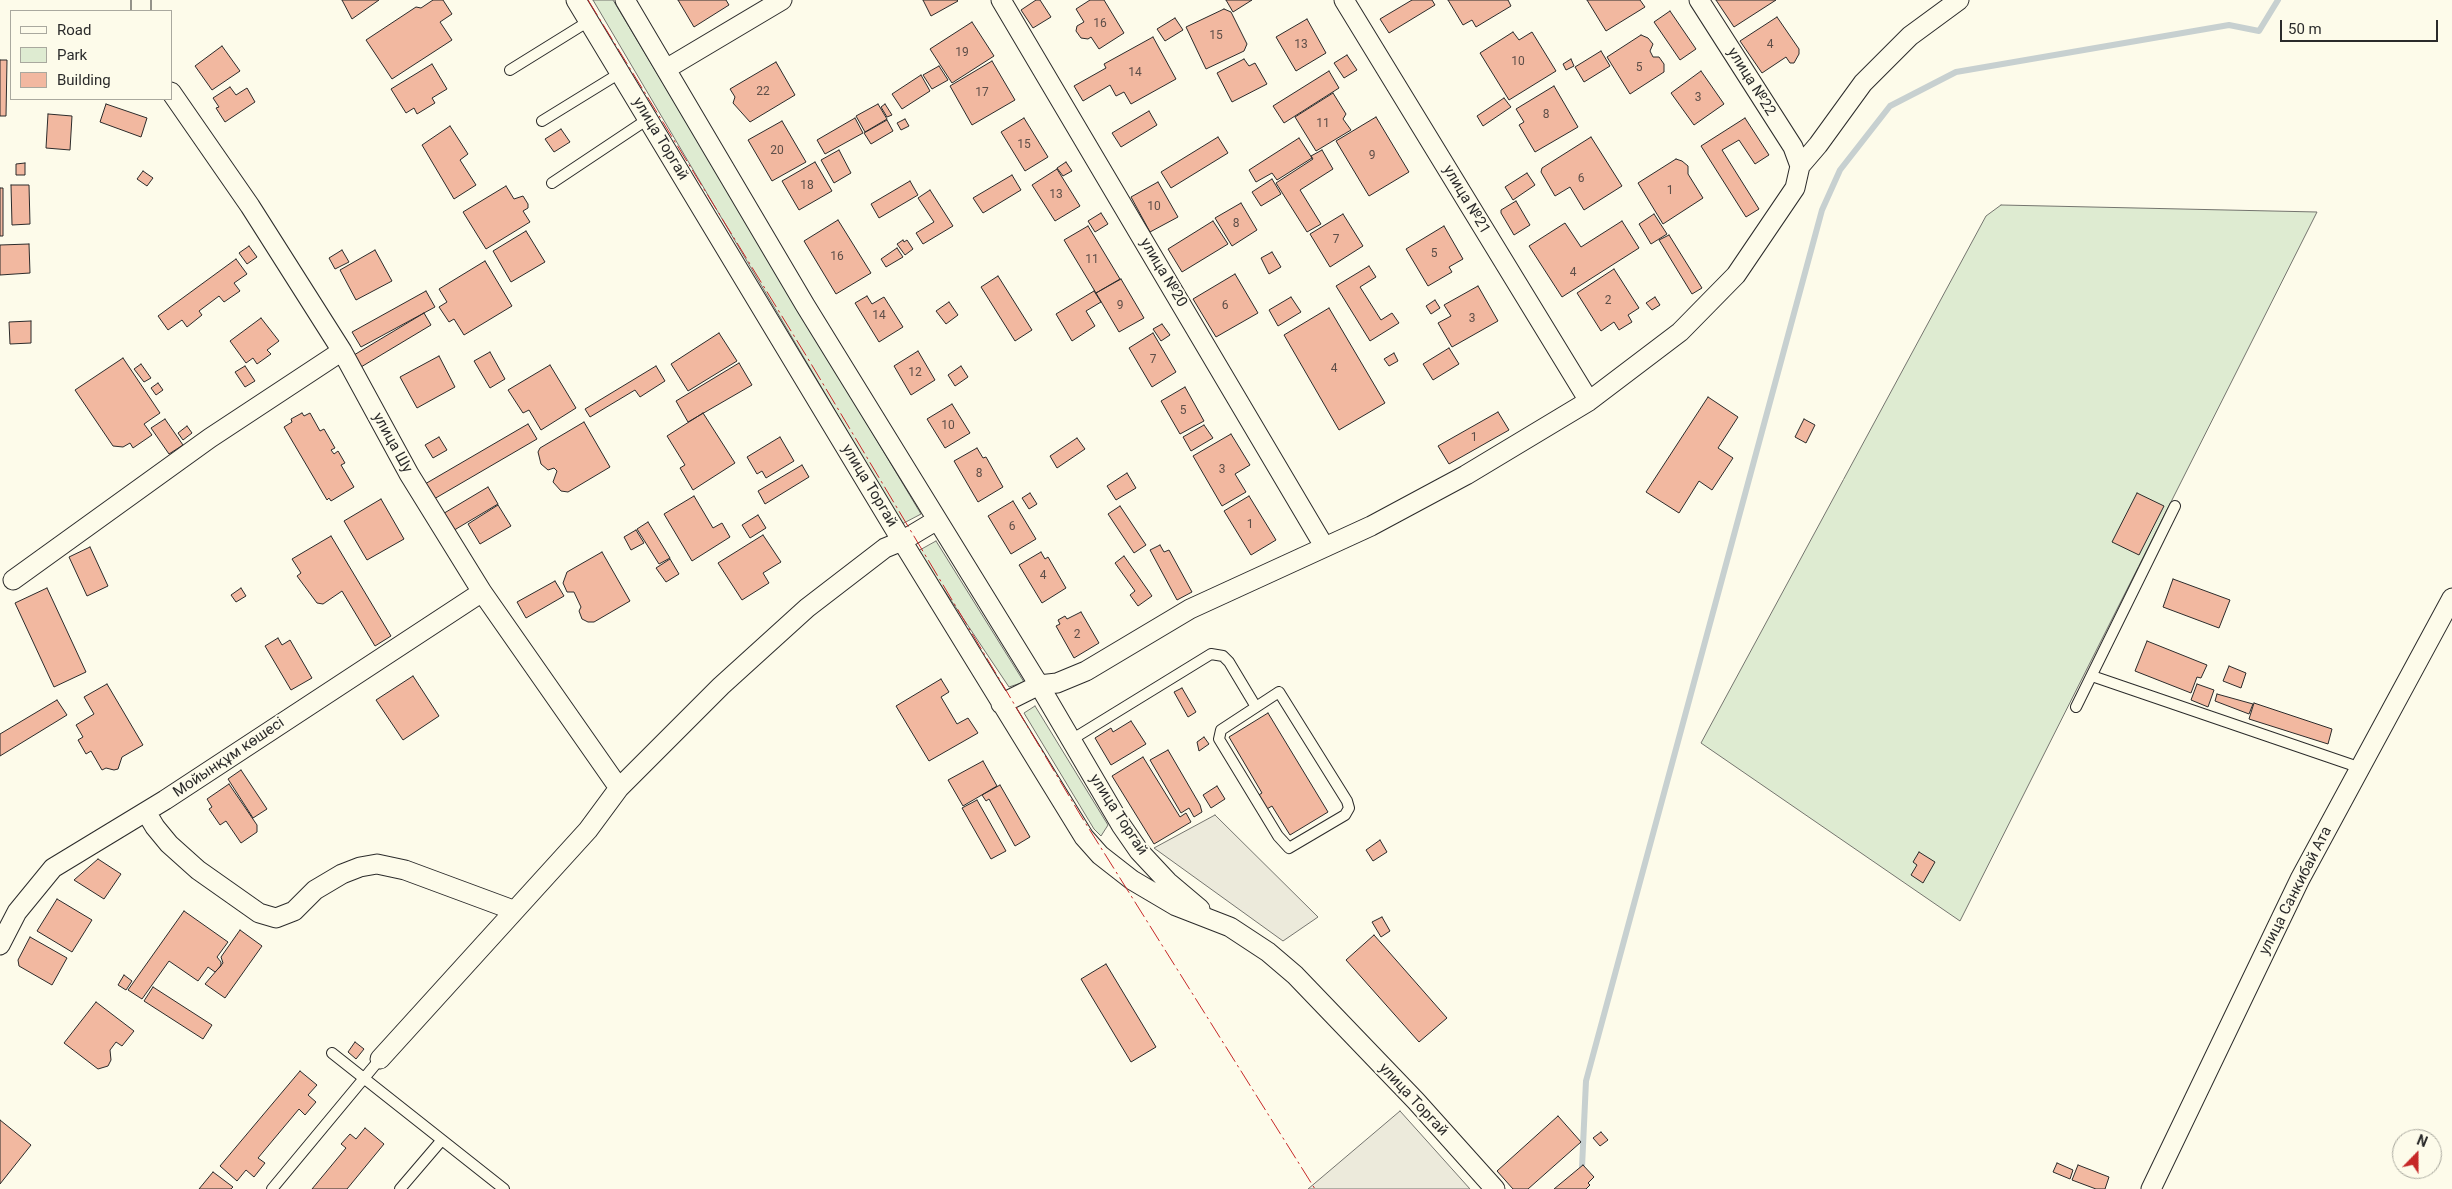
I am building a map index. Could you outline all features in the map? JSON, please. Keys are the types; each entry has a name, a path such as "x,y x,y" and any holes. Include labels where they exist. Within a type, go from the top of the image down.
{"street":[{"name":"улица Торгай","path":"576,0 902,541 1080,830 1100,855 1132,880 1161,898 1197,915 1213,919 1230,927 1268,952 1295,975 1416,1101 1488,1187"},
{"name":"улица Торгай","path":"625,0 804,306 1039,685 1139,851 1168,882 1213,919"},
{"path":"666,69 782,0"},
{"name":"улица №20","path":"1001,0 1324,546"},
{"name":"улица №21","path":"1344,0 1589,401"},
{"name":"улица №22","path":"1699,0 1794,147 1800,166"},
{"path":"1001,704 1039,685 1058,683 1086,670 1190,609 1371,526 1466,475 1589,401 1680,332 1736,275 1795,188 1800,166 1818,145 1862,83 1910,36 1959,0"},
{"name":"улица Шу","path":"172,93 250,206 342,351 409,474 482,592 619,788"},
{"path":"13,580 210,438 342,351"},
{"path":"380,1059 513,910 588,830 619,788 720,686 808,608 885,548 902,541 936,520"},
{"name":"Мойынқұм көшесі","path":"0,945 17,912 53,868 146,812 482,592"},
{"name":"улица Санкибай Ата","path":"2151,1189 2300,879 2452,598"},
{"path":"146,812 169,844 198,870 259,913 276,918 294,911 315,890 342,874 360,867 377,864 430,878 513,910"}],"lane":[{"path":"510,70 589,21"},
{"path":"542,121 620,73"},
{"path":"552,183 648,120"},
{"path":"2076,707 2175,506"},
{"path":"1071,740 1210,654 1223,656 1229,662 1256,706"},
{"path":"2092,676 2361,768"},
{"path":"1279,692 1347,801 1348,808 1345,815 1289,848 1278,836 1219,739 1221,730 1256,706 1279,692"},
{"path":"332,1053 504,1189"},
{"path":"272,1189 363,1077 380,1059"},
{"path":"400,1189 441,1141"}],"green space":[{"path":"593,0 613,0 921,514 902,524"},
{"path":"2001,205 2317,212 1960,921 1701,743 1986,216"},
{"path":"936,541 1024,682 1009,687 918,551"},
{"path":"1035,706 1108,825 1101,836 1094,829 1024,713"}],"shaded area":[{"path":"1215,815 1318,917 1283,941 1154,848"},
{"path":"1400,1111 1470,1189 1308,1189"}],"building":[{"path":"342,0 379,0 352,19"},
{"path":"433,0 443,0 452,14 440,22 452,40 392,79 366,40 416,7 421,8"},
{"path":"678,0 726,0 729,5 694,27"},
{"path":"923,0 957,0 958,1 931,16"},
{"path":"1036,0 1040,0 1051,17 1033,28 1021,10"},
{"path":"1090,0 1104,0 1124,33 1099,49 1091,37 1088,39 1081,38 1076,31 1077,26 1084,22 1076,9"},
{"path":"1226,0 1252,0 1233,12"},
{"path":"1412,0 1432,0 1435,5 1389,33 1380,19"},
{"path":"1448,0 1508,0 1511,6 1476,27 1472,20 1463,25"},
{"path":"1587,0 1640,0 1645,7 1606,31"},
{"path":"1716,0 1776,0 1734,27"},
{"path":"1224,9 1231,12 1247,44 1244,51 1206,69 1186,27"},
{"path":"1670,11 1696,49 1680,60 1654,22"},
{"path":"1777,17 1799,49 1799,54 1794,63 1790,63 1786,57 1762,73 1740,41"},
{"path":"1175,18 1183,30 1165,41 1157,29"},
{"path":"1307,19 1326,53 1296,71 1276,37"},
{"path":"972,22 994,56 952,83 930,49"},
{"path":"1513,32 1519,40 1532,32 1556,71 1509,100 1480,53"},
{"path":"1641,35 1648,38 1653,44 1650,51 1653,57 1659,57 1664,64 1664,72 1630,94 1607,57"},
{"path":"1153,37 1176,79 1131,104 1124,92 1116,96 1110,85 1083,101 1074,86 1106,68 1104,64"},
{"path":"222,46 240,71 212,90 195,66"},
{"path":"1601,51 1610,66 1584,82 1575,67"},
{"path":"1347,55 1357,70 1344,78 1334,63"},
{"path":"1244,59 1249,66 1255,63 1267,84 1232,102 1217,73"},
{"path":"1571,59 1574,66 1566,70 1563,64"},
{"path":"0,60 7,60 6,116 0,116"},
{"path":"992,61 1015,100 972,125 950,86"},
{"path":"776,62 795,95 750,122 733,103 735,97 730,89"},
{"path":"432,64 447,89 432,98 435,103 417,114 414,108 406,113 391,89"},
{"path":"939,66 948,80 932,89 923,75"},
{"path":"1329,71 1339,88 1284,123 1273,106"},
{"path":"1701,71 1724,104 1694,125 1671,93"},
{"path":"921,75 930,91 902,109 892,94"},
{"path":"1554,86 1578,127 1535,152 1519,125 1524,122 1516,109"},
{"path":"230,87 236,95 247,88 255,102 225,122 216,108 219,107 213,98"},
{"path":"1333,93 1346,114 1343,119 1351,130 1316,151 1295,117"},
{"path":"1504,98 1511,107 1483,126 1477,116"},
{"path":"106,104 147,118 141,137 100,122"},
{"path":"878,104 887,119 865,132 856,116"},
{"path":"885,104 892,115 887,117 881,107"},
{"path":"1149,111 1157,125 1121,147 1112,133"},
{"path":"48,114 72,116 70,150 46,148"},
{"path":"1376,117 1409,172 1369,196 1336,141"},
{"path":"855,118 863,133 825,154 817,140"},
{"path":"1024,118 1048,157 1025,171 1001,132"},
{"path":"1745,118 1769,155 1755,164 1739,140 1722,150 1759,209 1746,217 1701,146"},
{"path":"905,119 909,126 901,130 897,123"},
{"path":"887,120 893,131 871,144 864,133"},
{"path":"782,121 806,162 772,181 748,140"},
{"path":"450,126 468,154 460,160 476,185 454,199 422,145"},
{"path":"561,129 570,142 554,152 545,139"},
{"path":"1218,137 1228,153 1171,188 1161,172"},
{"path":"1591,137 1622,186 1584,210 1570,187 1555,196 1541,172 1542,168"},
{"path":"1299,138 1312,158 1277,180 1272,173 1256,182 1249,170"},
{"path":"839,150 851,173 834,183 821,160"},
{"path":"1322,150 1333,169 1300,190 1321,224 1307,232 1276,183 1313,159 1311,156"},
{"path":"1676,159 1688,166 1688,174 1703,198 1663,224 1638,183"},
{"path":"815,162 832,191 799,210 782,181"},
{"path":"1066,162 1072,171 1063,176 1057,168"},
{"path":"25,163 25,175 16,175 16,164"},
{"path":"1057,169 1080,206 1055,221 1032,185"},
{"path":"143,171 153,178 147,186 137,179"},
{"path":"1527,173 1535,185 1513,200 1505,187"},
{"path":"1012,175 1021,190 983,213 973,198"},
{"path":"1272,179 1281,194 1261,206 1252,192"},
{"path":"910,181 918,195 879,218 871,204"},
{"path":"1158,182 1178,217 1150,232 1131,197"},
{"path":"11,185 29,185 30,224 12,225"},
{"path":"506,186 514,199 523,196 528,204 528,208 523,211 530,222 486,249 463,212"},
{"path":"0,188 3,188 3,236 0,236"},
{"path":"930,190 953,226 923,244 916,233 934,222 918,198"},
{"path":"1516,201 1530,225 1514,235 1501,210"},
{"path":"1241,203 1257,230 1232,246 1215,218"},
{"path":"1101,213 1108,224 1095,232 1088,221"},
{"path":"1343,214 1363,246 1330,267 1310,234"},
{"path":"1654,214 1667,234 1651,244 1639,224"},
{"path":"838,220 871,273 836,294 804,241"},
{"path":"1213,221 1228,244 1182,272 1168,249"},
{"path":"1622,221 1639,248 1562,297 1529,246 1565,223 1581,247"},
{"path":"1088,226 1120,279 1096,293 1064,240"},
{"path":"1444,226 1463,259 1449,267 1452,272 1428,286 1406,249"},
{"path":"526,231 545,262 511,282 493,251"},
{"path":"1669,235 1702,288 1692,294 1659,240"},
{"path":"903,240 904,242 907,240 913,249 905,255 897,244"},
{"path":"29,244 30,273 0,275 0,245"},
{"path":"249,246 257,257 247,264 239,253"},
{"path":"897,248 903,257 886,267 881,259"},
{"path":"342,250 349,262 335,269 329,258"},
{"path":"375,250 392,281 356,300 340,270"},
{"path":"1272,252 1281,267 1269,274 1261,258"},
{"path":"236,259 247,274 234,283 240,291 224,302 219,296 199,311 202,315 187,327 182,320 168,330 158,316"},
{"path":"485,261 512,306 464,335 454,319 449,322 439,307 447,302 439,289"},
{"path":"1369,266 1376,277 1360,287 1381,320 1392,313 1399,323 1370,341 1336,286"},
{"path":"1614,269 1639,308 1628,315 1632,322 1619,330 1614,322 1601,331 1577,293"},
{"path":"1235,274 1258,313 1216,337 1193,299"},
{"path":"998,276 1032,330 1015,341 981,287"},
{"path":"1121,279 1144,318 1119,332 1096,293"},
{"path":"1478,286 1498,321 1452,347 1438,323 1451,316 1444,305"},
{"path":"426,291 435,307 361,347 352,332"},
{"path":"1094,291 1101,302 1086,311 1095,326 1072,341 1056,314"},
{"path":"867,296 872,304 884,297 903,327 879,342 855,303"},
{"path":"1291,297 1301,312 1278,326 1269,310"},
{"path":"1655,297 1660,305 1652,310 1646,303"},
{"path":"1435,300 1440,308 1431,314 1426,306"},
{"path":"949,302 958,315 946,324 936,311"},
{"path":"1329,308 1385,403 1339,430 1284,335"},
{"path":"424,313 431,325 361,367 354,355"},
{"path":"261,318 279,341 267,350 271,354 257,364 253,358 246,363 230,341"},
{"path":"31,321 31,343 10,344 9,322"},
{"path":"1162,324 1170,335 1161,341 1153,329"},
{"path":"719,333 737,361 688,391 671,364"},
{"path":"1153,333 1176,372 1152,387 1129,348"},
{"path":"1449,348 1459,364 1433,380 1423,364"},
{"path":"918,351 935,380 911,395 894,366"},
{"path":"490,352 505,379 490,388 474,361"},
{"path":"1394,353 1398,361 1389,366 1384,359"},
{"path":"439,356 455,387 417,408 400,377"},
{"path":"123,358 160,413 144,424 152,435 133,448 130,443 123,447 113,446 75,390"},
{"path":"739,363 752,385 688,422 676,401"},
{"path":"141,364 151,378 144,382 134,369"},
{"path":"550,365 576,408 541,430 529,410 523,413 508,390"},
{"path":"245,366 255,381 245,387 235,372"},
{"path":"656,366 665,381 640,397 635,390 590,417 585,409"},
{"path":"961,366 968,377 955,386 948,375"},
{"path":"158,383 163,390 156,395 151,388"},
{"path":"1185,387 1204,421 1180,434 1161,401"},
{"path":"1708,397 1738,417 1718,448 1733,458 1712,490 1699,481 1679,513 1646,492"},
{"path":"952,404 970,433 945,448 927,419"},
{"path":"1498,412 1509,430 1449,464 1438,446"},
{"path":"302,413 304,416 310,413 320,431 324,429 335,448 331,450 334,454 338,451 345,463 341,465 354,487 331,501 329,498 327,500 284,427 292,422 291,419"},
{"path":"703,413 735,463 693,490 680,468 685,465 667,436"},
{"path":"165,419 183,445 169,454 151,428"},
{"path":"1804,419 1815,425 1806,443 1795,437"},
{"path":"584,422 610,467 568,492 561,491 553,482 557,471 554,468 548,470 541,464 538,452 540,448"},
{"path":"528,424 537,439 434,499 425,484"},
{"path":"1204,425 1213,438 1191,451 1183,437"},
{"path":"187,426 192,433 183,440 178,433"},
{"path":"1231,434 1250,465 1235,474 1246,492 1222,506 1193,456"},
{"path":"439,437 447,450 433,458 425,445"},
{"path":"780,437 794,461 766,478 762,471 757,474 747,457"},
{"path":"1077,438 1085,449 1057,468 1050,456"},
{"path":"977,448 983,458 986,457 1003,487 978,502 954,461"},
{"path":"802,465 809,477 765,504 758,491"},
{"path":"1127,473 1136,488 1116,500 1107,486"},
{"path":"488,487 498,504 451,532 441,515"},
{"path":"1030,493 1037,504 1029,509 1022,498"},
{"path":"2137,493 2164,506 2139,555 2112,542"},
{"path":"694,496 713,528 722,523 730,537 692,561 664,514"},
{"path":"1249,496 1276,540 1251,555 1224,511"},
{"path":"381,499 404,539 367,560 344,521"},
{"path":"1013,501 1036,539 1011,554 988,516"},
{"path":"498,505 511,526 480,544 468,524"},
{"path":"1120,506 1146,545 1134,553 1108,514"},
{"path":"758,515 766,528 750,538 742,525"},
{"path":"648,522 670,558 659,564 637,529"},
{"path":"636,530 644,543 631,550 624,537"},
{"path":"763,535 781,562 763,573 769,583 742,600 718,563"},
{"path":"331,536 391,636 375,646 342,591 323,604 317,603 297,576 301,573 292,559"},
{"path":"1160,545 1164,552 1169,550 1192,592 1177,600 1150,550"},
{"path":"90,547 108,586 87,596 69,557"},
{"path":"602,552 630,601 594,622 588,622 582,619 579,611 581,607 574,592 567,592 563,583 567,572"},
{"path":"1041,552 1045,559 1048,557 1066,588 1042,603 1019,565"},
{"path":"1124,556 1152,596 1138,606 1130,595 1135,591 1115,563"},
{"path":"670,559 679,574 666,582 656,568"},
{"path":"2173,579 2230,600 2219,628 2163,607"},
{"path":"555,581 564,596 526,618 517,602"},
{"path":"47,588 86,672 54,687 15,603"},
{"path":"241,588 246,596 236,602 231,595"},
{"path":"1081,612 1099,643 1074,658 1056,626 1060,624 1058,620 1065,616 1067,619"},
{"path":"278,638 282,645 290,640 312,678 291,690 265,646"},
{"path":"2147,641 2207,665 2201,678 2197,677 2191,693 2135,671"},
{"path":"2229,666 2246,673 2241,688 2223,681"},
{"path":"413,676 439,716 403,740 376,700"},
{"path":"941,679 949,692 941,697 957,724 968,718 978,733 929,761 896,706"},
{"path":"107,684 143,745 122,757 118,769 114,770 106,768 102,770 91,751 86,754 78,740 83,737 76,725 94,714 84,697"},
{"path":"2197,684 2214,690 2208,707 2191,700"},
{"path":"1182,688 1196,712 1188,717 1174,692"},
{"path":"2217,694 2253,704 2249,714 2215,701"},
{"path":"57,700 67,715 0,756 0,734"},
{"path":"2254,703 2332,729 2328,744 2249,719"},
{"path":"1268,713 1328,812 1290,835 1272,806 1265,810 1257,796 1262,793 1229,737"},
{"path":"1131,721 1146,744 1111,765 1095,738 1111,728 1113,732"},
{"path":"1204,737 1209,744 1199,751 1197,742"},
{"path":"1168,750 1200,805 1202,812 1194,817 1189,808 1181,813 1150,760"},
{"path":"1143,757 1180,817 1186,813 1191,822 1154,844 1112,776"},
{"path":"983,761 997,786 963,806 948,780"},
{"path":"241,770 267,809 253,818 228,779"},
{"path":"229,784 257,825 257,832 241,843 226,821 220,825 209,809 212,807 207,799"},
{"path":"1000,785 1030,837 1015,846 989,799 986,801 982,795"},
{"path":"1217,786 1225,799 1211,808 1203,795"},
{"path":"977,800 1006,851 991,859 962,808"},
{"path":"1380,840 1387,852 1373,861 1366,850"},
{"path":"1919,852 1935,862 1923,883 1911,875 1917,865 1913,862"},
{"path":"98,859 121,874 104,899 74,880"},
{"path":"57,899 92,920 72,952 37,931"},
{"path":"184,911 228,942 217,957 221,962 221,966 215,972 208,967 198,981 169,961 142,999 128,990"},
{"path":"1382,917 1390,931 1381,937 1372,922"},
{"path":"240,930 262,946 225,998 205,984 223,963 221,957"},
{"path":"1374,935 1447,1018 1419,1042 1346,960"},
{"path":"30,937 67,958 52,985 19,966 18,960"},
{"path":"1106,964 1156,1047 1131,1062 1081,979"},
{"path":"124,975 132,981 126,990 118,985"},
{"path":"153,987 212,1025 203,1039 144,1001"},
{"path":"96,1002 134,1031 122,1046 116,1042 110,1050 111,1060 108,1066 98,1069 64,1043"},
{"path":"355,1042 364,1049 356,1059 348,1052"},
{"path":"300,1071 317,1085 308,1095 316,1102 305,1115 299,1109 258,1158 265,1163 254,1177 246,1170 237,1181 220,1166"},
{"path":"1558,1116 1581,1142 1528,1189 1513,1189 1497,1171"},
{"path":"0,1120 31,1145 0,1184"},
{"path":"365,1128 384,1144 347,1189 312,1189 346,1148 341,1144 350,1134 356,1139"},
{"path":"1601,1132 1608,1140 1600,1146 1593,1138"},
{"path":"2057,1163 2073,1170 2070,1179 2053,1172"},
{"path":"1583,1165 1594,1177 1588,1183 1590,1185 1586,1189 1554,1189"},
{"path":"2078,1165 2109,1177 2105,1189 2096,1189 2072,1180"},
{"path":"213,1172 233,1187 231,1189 199,1189"}],"waterway":[{"path":"1581,1189 1586,1081 1822,210 1840,170 1890,106 1956,72 2229,25 2259,31 2278,0"}],"power":[{"path":"588,0 807,357 1081,816 1315,1189"}]}
